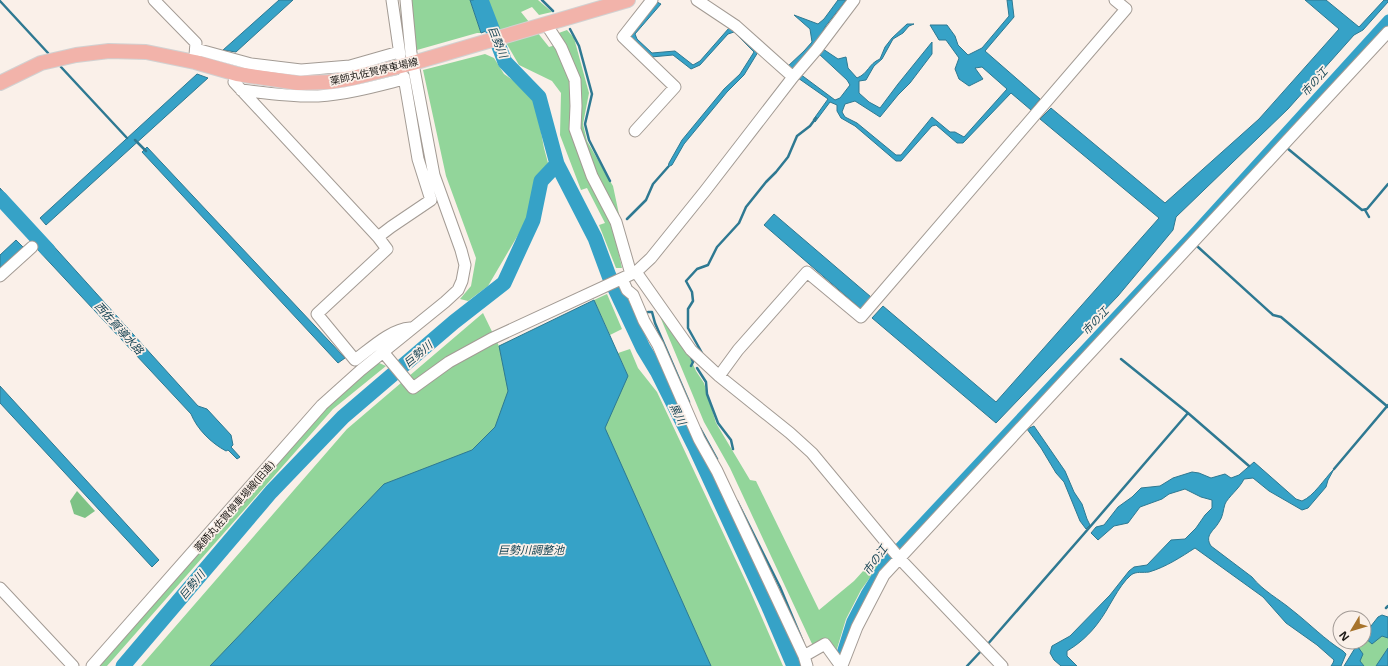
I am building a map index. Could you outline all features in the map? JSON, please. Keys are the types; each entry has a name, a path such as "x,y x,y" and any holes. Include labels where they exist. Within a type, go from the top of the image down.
{"main road":[{"name":"薬師丸佐賀停車場線","path":"0,83 42,63 83,54 109,51 195,56 237,74 298,83 329,82 353,78 414,62 628,0"}],"street":[{"path":"154,0 196,43 195,56 301,70 350,66 399,54 392,0"},
{"name":"薬師丸佐賀停車場線(旧道)","path":"92,666 308,420 335,393 382,352 458,290 462,281 464,265 457,236 434,175 414,62 406,0"},
{"path":"635,131 675,87 623,37 652,0"},
{"path":"697,0 736,26 795,74"},
{"path":"382,352 413,388 449,362 491,338 630,275 651,258 705,191 795,74 817,49 854,0"},
{"path":"718,376 738,350 807,272 861,317 1126,9 1116,0"},
{"path":"542,25 561,47 575,80 575,129 592,176 616,222 630,275 691,350 718,376 790,433 812,453 900,559 1002,666"},
{"path":"630,275 627,290 633,296 658,345 699,439 717,471 805,661 816,650 825,644 838,662 843,663 856,626 884,575 1388,32"},
{"path":"237,74 234,82 378,237 387,249 316,314 355,360 394,332 402,328 413,327"},
{"path":"241,90 318,96 354,92 404,78 418,159 431,200 391,226 378,237"},
{"path":"0,276 32,247"},
{"path":"0,588 72,666"}],"green space":[{"path":"400,0 470,0 481,33 404,52"},
{"path":"487,0 538,0 552,12 539,15 532,7 521,12 549,47 562,43 556,34 567,30 574,38 589,93 583,124 587,141 613,186 620,219 612,223 622,268 616,268 599,225 605,223 587,188 581,190 560,135 561,93 552,81 519,65 497,27"},
{"path":"485,54 494,58 504,74 528,91 536,105 548,163 534,182 528,218 488,286 468,301 460,299 471,286 476,258 446,176 423,70"},
{"path":"607,294 622,329 610,335 594,300"},
{"path":"587,304 628,376 618,353 630,349 638,368 657,392 748,586 783,666 141,666 347,429 483,313 499,346"},
{"path":"659,314 687,351 696,371 704,383 716,423 750,480 756,481 819,610 854,581 884,548 887,554 861,590 846,619 836,652 824,638 813,646 730,468 704,422"},
{"path":"377,362 386,366 333,409 107,666 96,666 338,394"},
{"path":"77,491 95,511 85,518 74,514 70,501"},
{"path":"1374,626 1388,633 1388,661 1385,666 1346,666 1355,650 1372,650 1372,629"}],"water":[{"path":"279,0 293,0 236,52 223,50"},
{"path":"470,0 487,0 497,27 481,33"},
{"path":"838,0 846,0 825,27 816,45 791,73 787,67 812,42 810,29 794,15 818,24 824,19"},
{"path":"1007,0 1012,0 1014,17 985,51 1040,99 1031,110 1011,93 963,143 957,143 936,125 932,126 901,161 896,161 855,126 841,118 837,111 837,105 830,102 815,122 813,120 828,99 798,78 800,74 835,100 840,98 850,85 847,80 819,54 823,49 838,59 846,57 848,68 857,78 864,74 873,63 880,59 885,47 892,38 907,24 914,24 909,26 903,33 893,39 882,59 874,66 866,80 859,81 859,93 869,102 880,108 932,42 932,54 910,83 880,117 855,101 845,104 842,112 845,117 857,123 896,155 901,155 932,117 950,132 955,132 964,137 1007,89 982,67 975,68 983,79 969,86 959,79 955,69 959,58 946,40 939,40 930,25 947,25 955,36 958,45 968,55 982,48 1009,16"},
{"path":"1305,0 1326,0 1359,27 1384,0 1388,0 1388,2 1363,30 1354,35 1288,109 1176,217 1173,230 1118,296 996,423 872,318 883,306 996,402 1159,218 1040,119 1051,108 1165,203 1259,119 1339,29"},
{"path":"657,2 661,4 635,34 637,39 652,53 675,51 693,65 700,61 729,28 733,29 758,52 744,75 727,92 684,144 672,165 668,167 682,140 724,89 740,74 754,52 734,32 728,34 700,65 691,69 673,55 651,57 633,41 630,35"},
{"path":"197,74 208,78 46,225 40,218"},
{"path":"147,147 345,358 338,363 142,152"},
{"path":"0,188 24,215 21,218 30,227 27,230 18,221 15,224 0,207"},
{"path":"774,214 871,297 861,309 764,225"},
{"path":"36,234 46,243 49,241 198,406 207,409 231,435 233,445 231,447 240,457 237,459 228,450 226,451 220,448 205,435 191,414 38,250 42,247 33,237"},
{"path":"16,240 23,247 0,268 0,255"},
{"name":"巨勢川調整池","path":"594,300 628,376 605,428 711,666 210,666 384,484 472,450 495,427 508,391 499,346"},
{"path":"0,386 159,560 152,567 0,403"},
{"path":"1034,426 1065,471 1074,492 1082,504 1090,525 1086,529 1080,521 1064,482 1056,473 1041,448 1027,429"},
{"path":"1254,462 1296,499 1302,501 1315,491 1334,469 1326,487 1308,508 1302,510 1269,491 1253,478 1244,479 1225,504 1220,520 1210,533 1209,542 1211,546 1252,577 1266,591 1287,606 1332,643 1332,650 1343,651 1346,654 1341,666 1331,666 1334,660 1317,645 1286,623 1263,597 1195,548 1173,562 1149,572 1135,573 1126,580 1095,627 1080,642 1067,651 1067,656 1077,666 1061,666 1054,660 1050,653 1052,646 1070,636 1110,595 1129,571 1134,567 1147,565 1171,540 1185,539 1212,508 1212,500 1201,497 1185,489 1169,494 1162,499 1140,507 1128,523 1114,526 1098,540 1091,533 1096,527 1104,525 1118,507 1132,497 1141,488 1160,486 1173,478 1192,472 1211,478 1225,474 1231,478 1239,475"},
{"path":"1382,615 1388,617 1388,638 1382,636 1372,644 1372,625 1378,617"},
{"path":"1388,648 1388,666 1376,666"},
{"path":"1354,650 1360,650 1363,654 1360,661 1364,666 1344,666"}],"waterway":[{"name":"黒川","path":"481,0 505,62 539,97 557,164 595,238 609,276 643,348 657,371 696,449 768,605 794,666"},
{"path":"542,0 553,11"},
{"path":"0,1 48,53"},
{"name":"市の江","path":"841,653 851,621 865,594 885,562 1196,230 1388,19"},
{"path":"570,29 579,46 592,94 585,124 589,140 610,181"},
{"path":"61,67 127,138"},
{"path":"702,353 688,328 688,309 693,301 692,292 686,281 697,269 708,265 717,247 739,223 746,207 788,157 797,136 810,126 816,118"},
{"path":"135,140 146,151"},
{"path":"1287,148 1362,210 1367,209 1388,184"},
{"name":"巨勢川","path":"123,666 271,492 343,417 454,322 504,283 533,220 541,181 557,164"},
{"path":"627,219 646,200 653,184 668,167"},
{"name":"西佐賀導水路","path":"0,198 48,250"},
{"path":"1365,210 1369,217"},
{"path":"1198,247 1273,315 1281,317 1388,407"},
{"path":"644,314 652,312 655,323 689,402"},
{"path":"630,319 638,316"},
{"path":"691,357 693,362 691,366"},
{"path":"1121,359 1188,413 1249,466"},
{"path":"697,368 706,382 707,394 718,423 731,440 733,449"},
{"path":"1334,469 1388,405"},
{"path":"987,645 1188,413"},
{"path":"700,428 717,459"},
{"path":"737,501 780,587 803,642"},
{"path":"967,666 982,650"}]}
